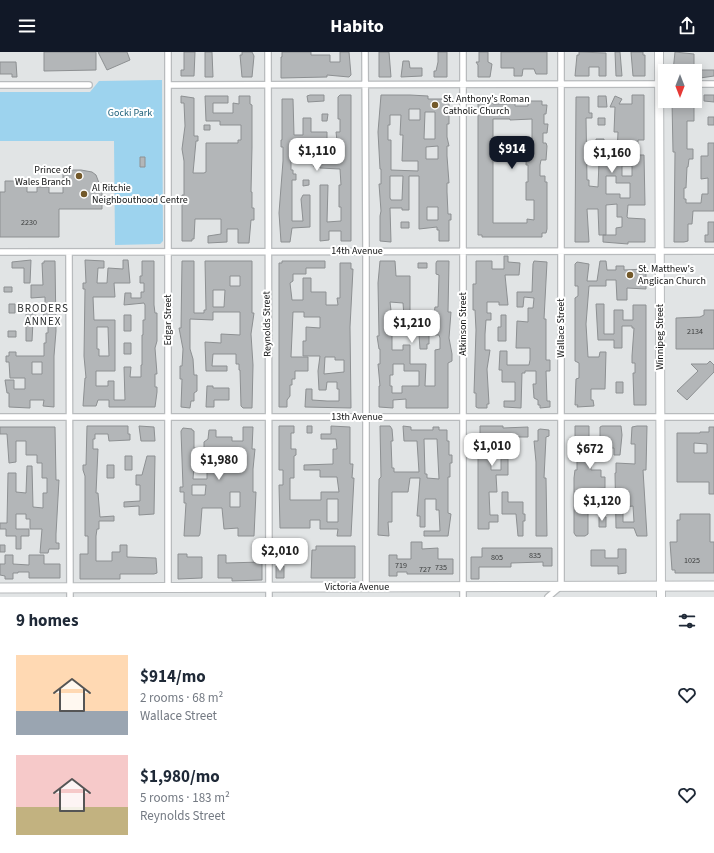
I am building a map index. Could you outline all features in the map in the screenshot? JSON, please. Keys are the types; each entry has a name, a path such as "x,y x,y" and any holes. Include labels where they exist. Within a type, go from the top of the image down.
{"main road":[{"name":"Victoria Avenue","path":"0,588 714,586"}],"street":[{"name":"Edgar Street","path":"168,52 168,587"},
{"name":"Reynolds Street","path":"268,52 267,251 269,597"},
{"path":"365,52 366,587"},
{"name":"Atkinson Street","path":"463,52 463,597"},
{"name":"Wallace Street","path":"560,52 560,586"},
{"name":"Winnipeg Street","path":"659,52 660,64"},
{"path":"168,85 658,84"},
{"path":"702,84 714,84"},
{"path":"0,85 89,86"},
{"name":"Winnipeg Street","path":"660,597 659,251 662,108"},
{"name":"14th Avenue","path":"0,252 714,251"},
{"path":"69,252 70,597"},
{"name":"13th Avenue","path":"0,417 714,417"},
{"path":"548,597 560,586"}],"green space":[{"name":"Gocki Park","path":"162,80 163,241 160,244 115,245 114,141 0,141 0,92 90,92 99,81"}],"building":[{"path":"44,52 96,52 96,70 44,71"},
{"path":"98,52 127,52 130,60 107,70"},
{"path":"184,52 195,52 194,76 181,76 181,70 184,70"},
{"path":"205,52 212,52 213,77 205,77"},
{"path":"242,52 252,52 254,56 252,77 242,77 240,55 242,55"},
{"path":"282,52 311,52 311,55 330,55 330,62 340,62 340,52 349,52 351,75 349,77 327,75 327,77 281,78"},
{"path":"379,52 389,52 391,77 379,77"},
{"path":"438,52 447,52 447,77 434,77 434,71 436,71 438,62"},
{"path":"479,52 488,52 488,62 492,64 490,77 478,77 478,65 476,62 479,62"},
{"path":"501,52 547,52 547,74 536,74 534,69 523,69 522,76 514,76 514,68 501,68"},
{"path":"579,52 606,53 606,76 599,76 599,67 589,67 589,76 575,76 577,55 579,55"},
{"path":"615,52 620,52 622,76 616,76"},
{"path":"631,52 643,52 643,55 645,55 645,76 633,76"},
{"path":"675,52 694,54 694,64 674,64"},
{"path":"403,61 409,61 410,68 422,68 422,76 401,77"},
{"path":"0,62 16,62 17,77 12,77 12,74 0,74"},
{"path":"702,70 714,70 714,76 702,78"},
{"path":"324,95 324,101 308,102 307,96"},
{"path":"340,95 351,95 351,241 341,241 341,231 329,231 329,240 320,241 320,185 328,185 327,222 341,221 341,207 339,207 339,185 341,185 340,169 320,168 313,166 320,159 320,147 295,147 295,153 291,154 291,170 293,170 293,174 296,174 296,180 292,180 292,221 303,221 301,199 303,195 310,195 310,227 292,228 290,242 281,242 279,213 283,161 283,147 281,147 282,99 293,99 294,135 303,135 303,118 311,118 311,132 327,132 327,154 336,154 338,149 336,132 340,132 340,119 338,119 338,97"},
{"path":"381,95 428,96 428,99 449,99 449,124 447,124 447,137 449,146 447,146 447,156 449,183 447,183 447,192 448,214 451,214 451,220 449,220 449,241 439,241 439,230 437,230 437,227 419,229 419,176 409,176 409,210 402,210 402,208 390,208 391,242 380,241 381,211 379,184 381,184 381,169 378,132","holes":["409,109 420,109 420,120 409,120","425,112 435,112 435,139 424,139","390,115 401,115 400,135 403,135 402,161 418,161 418,171 391,170 391,140 388,140 388,125 390,125","438,146 438,159 426,159 426,147","390,176 403,176 402,200 391,200","427,207 438,207 438,220 427,220"]},
{"path":"632,95 644,95 644,140 638,140 638,155 644,155 645,205 628,205 627,217 645,219 645,242 628,242 628,244 603,242 603,235 599,235 598,209 587,209 589,242 575,242 576,97 589,97 589,113 592,113 592,118 586,118 587,180 589,180 589,186 598,187 599,162 614,162 614,155 617,155 618,132 614,132 615,107 610,107 615,96 622,99 619,104 632,104","holes":["622,166 632,166 632,176 622,176","606,176 616,176 616,183 630,183 630,198 620,198 620,194 606,194","617,204 617,217 622,217 622,227 616,228 616,235 606,235 606,205"]},
{"path":"704,95 714,95 714,102 704,101"},
{"path":"181,96 194,98 194,136 198,136 198,141 196,141 193,173 204,173 206,172 206,143 238,143 238,140 241,140 241,125 220,125 220,121 206,121 205,96 228,96 228,103 213,103 213,113 233,113 233,103 239,104 239,96 250,96 250,104 252,105 251,192 252,208 254,208 254,220 251,220 249,243 238,243 238,229 227,229 227,242 208,243 208,236 221,234 221,219 195,219 194,239 192,239 192,241 182,241 184,161 182,149 185,126 184,103 181,103"},
{"path":"598,96 606,96 607,107 598,107"},
{"path":"482,100 493,100 493,104 507,104 507,101 515,101 515,106 528,106 528,101 542,101 542,105 547,105 546,114 544,114 544,124 548,124 547,133 543,133 543,143 546,143 547,146 546,160 541,160 540,165 540,176 545,176 545,182 547,182 547,229 546,233 542,233 542,237 482,237 482,235 478,235 478,103 482,103","holes":["493,119 532,119 532,138 527,138 526,165 528,165 528,182 526,182 526,200 534,200 534,220 527,219 527,223 493,223"]},
{"path":"672,108 694,108 694,121 687,121 687,149 693,149 693,159 689,159 687,167 684,199 686,199 686,203 701,203 702,194 708,194 708,178 701,179 701,156 708,156 708,143 714,143 714,211 693,211 692,224 688,224 688,241 684,242 674,242 675,152 673,152"},
{"path":"322,114 328,114 327,121 322,121"},
{"path":"708,117 714,117 714,125 708,125"},
{"path":"598,118 605,118 605,125 598,125"},
{"path":"204,125 210,125 210,130 204,130"},
{"path":"596,139 604,139 604,145 596,145"},
{"path":"140,157 145,157 145,167 140,167"},
{"path":"72,170 92,172 96,175 99,183 102,183 102,209 59,209 59,237 0,237 0,192 5,192 5,181 27,181 27,192 37,192 37,187 49,187 49,193 63,193 63,173"},
{"path":"303,180 309,180 309,185 303,186"},
{"path":"401,222 409,222 409,228 401,228"},
{"path":"708,222 714,222 714,242 705,242 705,235 708,235"},
{"path":"504,256 508,256 508,262 520,263 519,275 505,275 508,305 499,305 499,302 487,302 487,313 491,313 491,320 486,320 485,334 485,350 490,350 487,369 489,404 487,404 487,408 478,408 476,407 476,393 474,393 476,330 475,310 473,310 473,284 476,284 476,261 492,261 492,269 504,269"},
{"path":"31,260 30,283 24,283 24,268 12,268 12,262"},
{"path":"85,260 104,261 104,268 98,268 97,283 107,283 108,268 123,269 123,260 128,260 130,283 114,283 115,297 93,297 94,320 115,320 115,371 96,371 96,386 108,386 108,381 114,381 114,400 125,400 124,367 131,367 130,377 141,377 142,335 143,320 145,320 145,305 144,303 124,305 125,293 131,293 131,298 141,298 141,292 144,292 144,283 140,283 140,276 142,276 142,261 154,261 154,305 155,313 157,313 157,341 155,348 157,374 155,374 155,387 157,387 157,392 155,407 109,407 109,400 98,400 96,406 83,406 86,378 84,356 85,289 83,289 83,283 86,283","holes":["97,327 108,327 109,356 99,356 99,349 97,349"]},
{"path":"44,261 55,261 56,331 54,356 54,407 43,406 44,400 30,400 30,408 9,407 9,393 7,393 5,380 14,380 14,389 25,389 25,378 10,378 9,362 6,362 6,356 9,356 9,352 16,352 16,356 44,356 44,343 46,343 46,333 48,333 48,321 33,321 32,341 26,341 26,312 32,312 32,315 43,316 45,312 45,297 31,298 31,285 43,285 42,263 44,263","holes":["32,362 42,362 42,374 32,374"]},
{"path":"182,261 194,261 194,313 204,313 204,310 206,310 205,261 252,261 252,313 254,313 251,334 253,365 252,408 243,408 241,406 240,370 239,364 236,364 236,354 213,354 212,366 227,366 227,371 206,371 205,342 221,343 221,334 240,335 240,312 213,312 213,320 190,319 190,349 193,359 194,375 197,375 197,391 194,393 194,401 191,401 190,408 181,407 182,379 180,379 180,366 182,366 183,349 179,328 181,328","holes":["230,276 240,276 240,286 230,286","213,290 225,290 224,307 213,307"]},
{"path":"282,261 325,261 325,268 306,268 306,274 293,274 293,281 290,283 292,300 303,300 303,278 311,278 311,292 326,292 326,305 338,305 337,298 340,298 340,263 351,263 351,269 353,269 350,327 351,408 305,407 306,389 312,389 312,400 339,401 339,389 337,389 337,382 327,382 326,390 319,390 318,371 320,356 303,356 303,341 306,341 306,327 320,328 320,317 304,317 304,312 293,312 291,357 308,357 308,371 295,371 295,379 292,379 292,385 290,385 290,396 287,400 287,407 279,407 279,263 282,263","holes":["325,357 335,357 335,360 344,360 344,372 324,374"]},
{"path":"380,261 395,261 396,276 410,276 410,316 404,316 403,303 390,302 393,327 396,327 396,334 392,334 392,350 403,350 403,345 410,345 410,364 426,364 425,386 435,386 435,350 440,349 440,338 439,335 435,335 435,319 420,319 420,315 434,314 435,307 438,307 439,275 436,274 436,263 437,261 449,261 448,312 451,312 449,338 452,361 448,363 448,408 406,408 406,399 393,400 393,408 379,407 380,386 378,364 380,364 380,349 377,336 379,336 378,283","holes":["393,364 404,364 404,371 419,371 419,386 402,386 402,393 392,393 392,386 390,386 390,375 393,375"]},
{"path":"534,261 547,262 544,319 546,319 546,360 550,360 550,371 546,371 547,401 550,401 550,407 540,408 540,405 538,405 538,400 534,398 533,384 536,384 536,371 525,371 525,373 522,373 521,408 504,407 504,401 515,401 515,382 502,382 502,370 499,370 500,351 507,351 507,365 529,365 530,348 516,348 517,321 528,322 528,308 533,308 534,298 524,297 523,307 517,307 517,292 532,292"},
{"path":"600,261 606,261 607,270 616,270 616,266 624,266 624,270 646,269 646,289 627,288 627,300 617,300 616,280 606,280 606,286 589,286 586,324 588,357 599,357 600,352 606,352 605,389 591,389 591,400 593,400 594,406 577,407 578,405 575,405 576,379 579,378 579,363 575,361 575,298 578,296 578,286 575,286 575,264 577,262 589,264 587,281 597,281"},
{"path":"418,263 427,263 427,268 418,268"},
{"path":"4,287 12,287 12,292 4,292"},
{"path":"9,304 15,304 15,313 9,313"},
{"path":"596,304 604,304 604,334 614,334 614,310 623,310 623,320 633,320 633,305 646,305 646,405 634,405 633,373 635,373 635,363 632,363 632,356 634,328 632,328 632,326 622,326 622,348 614,348 614,340 598,340"},
{"path":"704,310 714,310 714,349 676,349 676,318 700,317 704,315"},
{"path":"124,315 131,315 131,331 124,331"},
{"path":"501,315 506,315 506,341 498,341 498,327 501,327"},
{"path":"8,331 16,331 16,337 8,337"},
{"path":"419,335 429,335 429,344 427,344 427,349 420,349"},
{"path":"124,343 131,343 131,354 124,354"},
{"path":"710,361 714,365 714,372 687,400 677,391 698,371 691,364 707,364"},
{"path":"616,382 623,382 623,393 616,393"},
{"path":"207,386 213,386 213,388 229,388 229,400 214,400 214,407 206,407"},
{"path":"87,426 128,426 128,434 130,434 130,440 109,441 108,434 95,434 95,439 93,439 93,449 98,449 96,493 98,493 100,517 114,516 114,521 99,521 99,529 97,529 96,536 96,561 112,561 112,552 120,552 120,545 127,545 127,557 156,558 157,573 120,574 120,579 80,579 80,554 88,554 88,536 85,536 85,476 83,470 83,465 86,465"},
{"path":"139,426 154,427 155,441 141,441"},
{"path":"279,426 294,426 294,433 291,433 291,449 296,449 296,455 294,456 294,478 290,478 290,500 321,500 321,492 339,492 337,477 320,477 320,470 304,470 304,465 333,464 333,449 337,449 336,439 321,439 321,434 331,434 331,426 350,427 350,464 353,464 352,478 354,478 351,536 337,536 338,529 320,529 320,520 310,520 310,528 280,528 279,485 283,485 283,470 279,470","holes":["327,499 338,499 338,522 327,522"]},
{"path":"307,426 312,426 312,433 307,433"},
{"path":"380,426 390,426 392,429 392,468 394,468 394,472 419,472 417,441 404,441 403,426 411,427 411,430 433,430 433,427 439,427 439,430 447,430 449,455 452,455 452,463 450,463 450,477 448,477 448,513 451,514 448,536 424,536 424,531 440,531 439,510 436,510 436,499 425,499 425,527 420,527 420,516 417,516 420,478 410,478 408,492 392,492 392,522 388,522 389,536 378,535 379,479 381,477","holes":["424,439 437,439 439,479 427,478 427,474 425,474"]},
{"path":"480,426 503,426 503,428 528,427 528,437 509,437 507,446 488,446 488,456 491,456 491,470 501,470 501,459 508,459 508,475 496,475 497,492 489,492 490,515 498,515 498,522 489,522 489,529 478,529 478,455 475,455 475,449 477,449 477,435 480,435"},
{"path":"575,426 589,426 589,441 600,441 600,427 602,426 621,426 622,435 620,455 614,455 614,448 591,448 591,470 601,470 601,477 605,477 605,488 588,489 588,534 585,536 576,536 574,533 574,478 575,470 577,470 577,455 575,455"},
{"path":"647,426 646,470 643,470 647,536 637,536 634,528 616,528 616,463 635,464 635,444 631,444 632,427","holes":["633,506 634,522 623,522 623,507"]},
{"path":"0,427 55,427 56,480 59,480 56,543 59,543 59,549 49,549 48,553 40,553 42,529 30,529 30,519 26,519 26,514 16,514 16,529 29,529 29,536 21,536 21,549 16,549 16,536 6,536 6,529 0,529 0,523 7,523 8,473 16,473 16,492 26,493 27,466 32,466 33,507 43,508 43,493 47,493 47,478 42,478 42,463 37,463 37,455 26,455 26,441 16,441 16,462 9,463 7,434 0,434"},
{"path":"243,427 253,427 252,449 255,449 253,492 256,492 254,536 238,536 238,528 224,529 222,508 202,508 199,536 184,536 186,503 184,503 184,492 180,492 180,487 183,487 181,431 183,428 192,429 194,431 194,448 204,448 204,442 208,439 209,430 216,430 216,437 232,437 232,441 243,441","holes":["214,448 238,448 238,472 228,472 228,459 222,459 222,465 207,465 207,479 193,479 195,455 214,455","192,485 206,485 205,495 192,495","230,492 240,492 240,507 230,507"]},
{"path":"709,427 714,427 714,494 709,494 709,482 677,482 677,433 709,432","holes":["694,443 707,444 707,453 694,453"]},
{"path":"538,430 549,430 549,436 546,437 544,478 546,478 547,536 536,536 536,462 534,441 538,441"},
{"path":"125,456 132,456 132,470 125,470"},
{"path":"147,456 155,456 154,514 139,515 139,506 124,507 124,502 140,501 140,485 136,485 136,475 142,475"},
{"path":"107,465 114,465 114,478 107,478"},
{"path":"502,492 508,492 508,502 523,502 523,514 525,514 525,521 523,521 523,536 518,536 516,514 502,514"},
{"path":"680,514 710,514 710,542 714,542 714,573 675,573 675,570 672,570 670,542 677,542 677,520 680,520"},
{"path":"599,517 606,517 606,527 599,527"},
{"path":"411,542 422,542 422,549 438,548 438,559 453,559 453,574 407,574 407,572 397,572 397,576 389,576 389,555 397,555 397,559 411,559"},
{"path":"0,545 5,545 5,552 0,552"},
{"path":"316,546 355,546 355,578 311,578 312,550 316,550"},
{"path":"482,548 552,548 552,566 543,566 543,562 511,563 511,567 479,567 479,579 471,579 471,557 482,557"},
{"path":"618,549 626,549 626,573 618,574 618,566 591,566 591,550 605,550 605,558 618,558"},
{"path":"178,554 187,554 187,557 202,557 202,578 178,579"},
{"path":"5,555 13,555 13,564 29,565 29,555 44,555 44,564 60,564 60,578 29,578 29,572 18,572 13,573 13,579 5,579 5,576 0,575 0,564 5,564"},
{"path":"218,555 226,555 226,563 262,562 262,580 232,581 232,578 218,578"},
{"path":"276,566 284,566 284,578 276,578"}],"place":[{"name":"St. Anthony's Roman Catholic Church","path":"435,105"},
{"name":"Prince of Wales Branch","path":"79,176"},
{"name":"Al Ritchie Neighbouthood Centre","path":"84,194"},
{"name":"St. Matthew's Anglican Church","path":"630,275"}],"district":[{"name":"BRODERS ANNEX","path":"43,314"}]}
